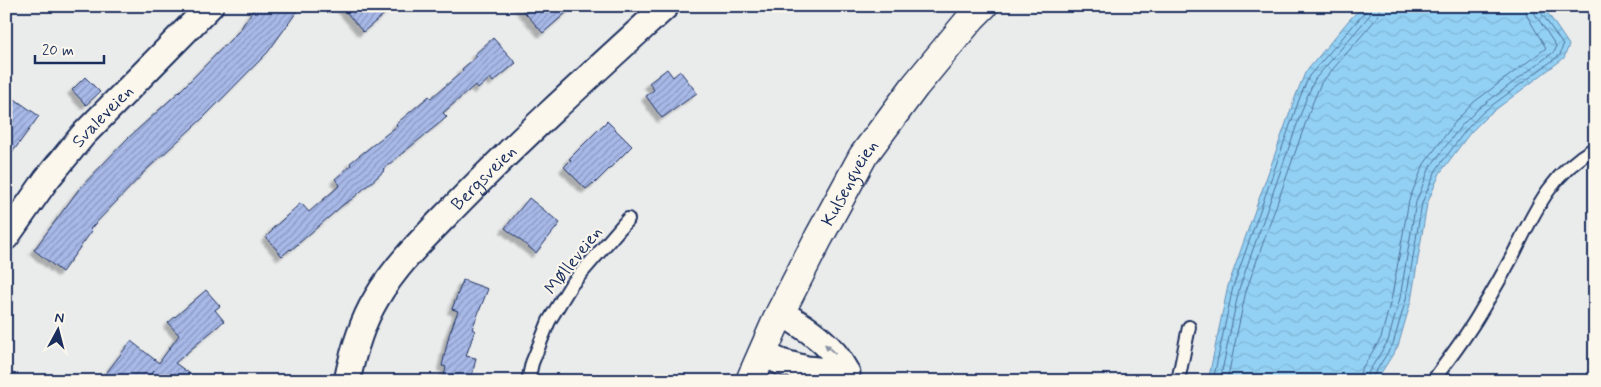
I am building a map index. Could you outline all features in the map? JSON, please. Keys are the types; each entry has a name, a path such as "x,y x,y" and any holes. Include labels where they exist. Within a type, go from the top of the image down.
{"main road":[{"name":"Kulsengveien","path":"750,381 780,313 863,156 915,86 983,6"}],"street":[{"name":"Svaleveien","path":"6,237 46,180 84,135 210,6"},
{"name":"Bergsveien","path":"347,381 358,334 376,299 405,258 496,164 582,82 666,6"},
{"path":"780,313 809,330 835,353 852,377"},
{"path":"762,353 781,362 806,369 852,377"}],"lane":[{"path":"1433,381 1479,314 1513,255 1543,196 1555,180 1576,160 1595,148"},
{"name":"Mølleveien","path":"528,381 532,363 549,321 566,292 628,219"},
{"path":"1178,381 1189,327"}],"water":[{"path":"1363,6 1543,6 1569,45 1564,58 1487,116 1470,133 1440,173 1427,204 1411,301 1398,346 1376,381 1208,381 1228,286 1305,73"}],"building":[{"path":"256,6 301,6 268,52 205,116 142,174 90,229 92,231 62,272 34,250 79,189 127,139 181,90 239,31"},
{"path":"341,6 394,6 363,32"},
{"path":"519,6 574,6 543,33"},
{"path":"493,38 516,63 493,82 490,78 478,89 475,85 443,113 447,117 383,169 384,171 352,199 282,256 266,237 272,229 301,203 309,212 340,185 335,179 351,165 350,163 397,126 396,124 429,96 431,98 463,71 462,69 477,56 475,54"},
{"path":"667,69 673,77 680,71 697,93 662,118 646,96 654,90 649,83"},
{"path":"85,77 100,92 86,105 72,90"},
{"path":"6,93 39,116 6,161"},
{"path":"607,121 632,146 594,184 586,189 564,167 571,160 569,159"},
{"path":"529,198 560,223 536,253 505,228"},
{"path":"463,280 488,289 472,329 475,330 466,356 476,358 471,381 443,381 446,367 442,366 449,335 458,311 452,309"},
{"path":"206,290 220,306 215,310 224,321 175,363 200,381 161,381 157,379 153,381 149,377 154,370 146,381 100,381 131,341 159,363 179,335 168,323"}]}
